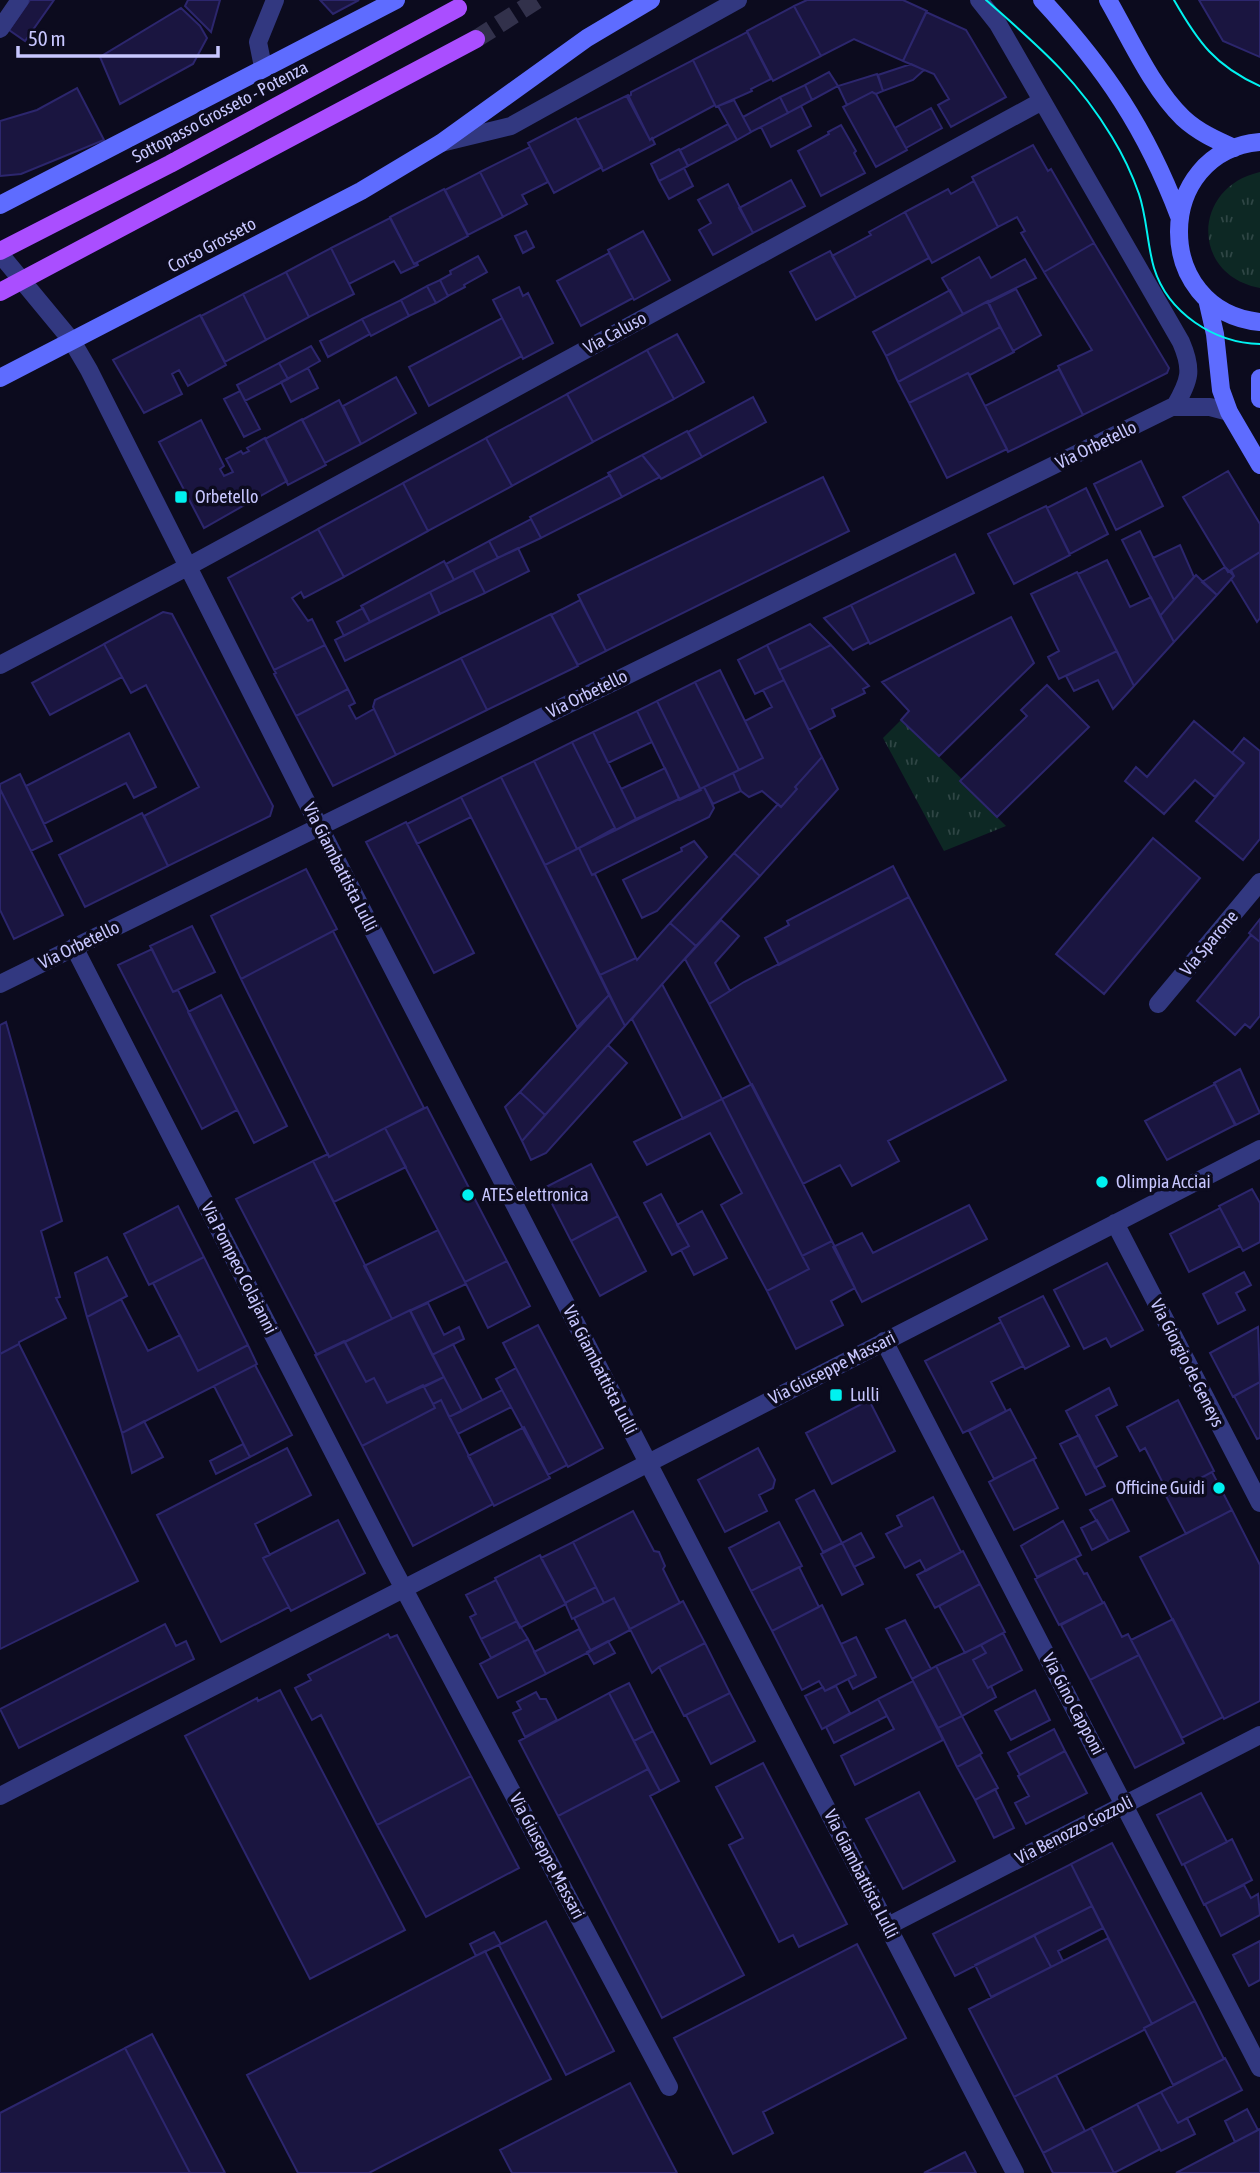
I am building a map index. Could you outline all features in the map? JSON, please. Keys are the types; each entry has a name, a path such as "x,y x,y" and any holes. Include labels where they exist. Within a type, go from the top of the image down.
{"main road":[{"path":"0,205 396,0"},
{"name":"Corso Grosseto","path":"0,378 361,191 440,143 587,38 651,0"},
{"path":"1042,0 1095,61 1131,114 1165,181 1179,216"},
{"path":"1108,0 1169,103 1205,135 1234,148"},
{"name":"Sottopasso Grosseto - Potenza","path":"0,252 170,164 458,8"},
{"path":"0,292 476,38"},
{"path":"1260,142 1234,148 1214,160 1198,175 1186,194 1179,216 1178,239 1182,261 1192,282 1207,299 1226,312 1260,322"},
{"path":"1207,299 1215,334 1221,390 1229,412 1260,465"},
{"path":"1260,378 1260,399"}],"street":[{"path":"0,29 20,0"},
{"path":"263,67 258,42 275,0"},
{"name":"Corso Grosseto","path":"440,143 511,126 738,0"},
{"path":"981,2 998,24 1181,342 1189,359 1189,375 1175,406"},
{"name":"Via Caluso","path":"189,566 1042,101"},
{"name":"Via Giambattista Lulli","path":"0,252 72,341 189,566 319,826 1015,2173"},
{"name":"Via Orbetello","path":"0,984 1175,406 1210,407 1229,412"},
{"path":"0,665 189,566"},
{"name":"Via Sparone","path":"1157,1004 1260,882"},
{"name":"Via Pompeo Colajanni","path":"74,947 404,1589"},
{"name":"Via Giuseppe Massari","path":"0,1796 1260,1149"},
{"name":"Via Giorgio de Geneys","path":"1115,1223 1260,1503"},
{"name":"Via Gino Capponi","path":"884,1341 1260,2068"},
{"name":"Via Giuseppe Massari","path":"404,1589 669,2087"},
{"name":"Via Benozzo Gozzoli","path":"888,1926 1260,1735"}],"green space":[{"path":"1260,172 1260,288 1237,280 1221,266 1211,250 1208,231 1212,212 1221,195 1238,181"},
{"path":"901,720 1006,826 944,851 883,738"}],"building":[{"path":"30,0 54,0 25,41 9,30"},
{"path":"188,0 220,0 211,32 185,6"},
{"path":"320,0 359,0 333,14"},
{"path":"807,0 903,0 927,11 903,61 854,39 821,56 794,6"},
{"path":"1199,0 1260,0 1260,57 1223,41"},
{"path":"794,6 821,56 773,81 747,31"},
{"path":"181,8 200,26 207,38 193,64 120,104 100,57"},
{"path":"926,12 966,30 1006,97 951,127 938,105 949,99 934,74 903,61"},
{"path":"747,32 771,79 716,107 693,60"},
{"path":"693,60 715,105 650,140 627,97 631,92"},
{"path":"911,64 924,70 913,80 883,91 878,75"},
{"path":"829,72 838,86 812,100 805,85"},
{"path":"877,74 883,91 876,94 872,92 847,105 838,86"},
{"path":"805,85 812,100 788,113 780,97"},
{"path":"77,88 104,140 21,174 0,176 0,121 37,110"},
{"path":"872,92 876,94 907,150 876,167 843,107"},
{"path":"628,95 650,140 652,138 655,144 603,171 577,120"},
{"path":"780,97 788,113 751,132 743,117"},
{"path":"734,100 751,132 737,140 718,106"},
{"path":"801,106 811,126 771,147 761,127"},
{"path":"931,108 942,128 906,148 895,128"},
{"path":"576,118 602,167 554,193 528,143"},
{"path":"728,124 737,140 688,166 680,150"},
{"path":"841,125 865,173 821,196 798,151"},
{"path":"1033,145 1048,171 1051,169 1094,243 1044,272 1021,233 1025,231 1017,217 998,227 972,177"},
{"path":"530,147 548,182 522,195 527,204 503,217 480,172"},
{"path":"679,149 688,166 659,181 651,164"},
{"path":"684,168 693,186 669,199 659,181"},
{"path":"480,172 503,217 468,235 445,190"},
{"path":"791,180 805,206 753,233 739,208"},
{"path":"974,181 998,227 932,263 905,212 948,189 951,194"},
{"path":"728,184 753,233 713,255 699,230 711,223 698,200"},
{"path":"444,189 468,236 414,264 390,217"},
{"path":"905,212 929,258 856,298 832,256 871,235 869,232"},
{"path":"390,218 414,264 418,265 401,273 394,261 349,284 331,248"},
{"path":"526,231 534,247 523,253 515,236"},
{"path":"643,231 670,280 634,300 608,250"},
{"path":"1094,243 1169,368 1167,373 1083,415 1058,366 1092,350 1044,272"},
{"path":"331,248 354,294 309,317 286,272"},
{"path":"830,251 856,298 816,320 790,272"},
{"path":"609,253 633,298 581,326 557,281"},
{"path":"478,256 487,272 448,296 440,280 451,274 450,271"},
{"path":"979,257 991,278 1025,259 1036,278 963,314 942,278"},
{"path":"286,272 309,317 266,340 243,294"},
{"path":"440,280 448,296 436,303 427,286"},
{"path":"427,286 436,303 409,316 401,300"},
{"path":"519,287 523,296 528,293 553,343 523,359 493,300"},
{"path":"1016,289 1041,335 1013,351 988,303"},
{"path":"950,290 963,314 886,356 873,332"},
{"path":"243,294 266,340 225,362 201,316"},
{"path":"401,300 409,316 371,336 362,319"},
{"path":"988,301 1000,327 898,382 886,356"},
{"path":"200,315 226,365 188,386 179,370 172,374 182,394 144,413 113,360"},
{"path":"502,318 522,356 429,406 409,367"},
{"path":"362,319 370,334 328,357 320,341"},
{"path":"1000,327 1014,352 909,403 898,382"},
{"path":"677,334 704,382 674,399 647,350"},
{"path":"311,346 320,361 288,379 279,363"},
{"path":"647,350 674,399 593,442 567,394"},
{"path":"279,363 288,379 245,401 237,385"},
{"path":"308,368 318,388 291,402 281,382"},
{"path":"1059,369 1083,415 1008,452 985,406"},
{"path":"968,373 1007,449 947,478 909,403"},
{"path":"396,377 416,413 361,444 343,406"},
{"path":"240,391 260,429 244,437 224,399"},
{"path":"567,394 593,442 512,486 486,438"},
{"path":"753,397 766,422 702,457 688,432"},
{"path":"339,400 361,444 325,463 302,420"},
{"path":"302,419 326,465 288,485 265,439"},
{"path":"201,420 224,466 220,469 224,476 233,472 226,459 241,451 243,454 249,451 247,448 265,438 287,481 204,528 159,442"},
{"path":"687,431 702,457 661,479 642,455"},
{"path":"486,438 512,486 428,531 403,483"},
{"path":"642,455 660,477 622,497 608,473"},
{"path":"1141,461 1163,506 1116,530 1094,484"},
{"path":"1228,471 1260,524 1260,552 1228,572 1183,497"},
{"path":"610,475 622,497 541,538 530,517"},
{"path":"823,477 849,531 606,651 578,595"},
{"path":"403,483 428,531 344,577 318,529"},
{"path":"1086,488 1108,534 1070,554 1047,508"},
{"path":"1046,506 1070,555 1014,584 988,534"},
{"path":"531,519 541,538 498,558 489,541"},
{"path":"318,529 344,577 304,598 301,592 292,598 308,621 312,619 325,645 274,670 228,578"},
{"path":"1140,531 1174,600 1160,616 1122,540"},
{"path":"489,541 498,558 454,580 446,564"},
{"path":"1180,545 1194,577 1174,600 1153,558"},
{"path":"518,548 529,571 485,593 473,570"},
{"path":"1260,552 1260,618 1257,622 1231,579 1234,576 1231,570"},
{"path":"955,554 974,593 870,644 851,605"},
{"path":"1107,560 1130,607 1151,597 1174,642 1134,686 1078,574"},
{"path":"444,561 454,580 370,622 361,606"},
{"path":"1225,567 1234,576 1217,595 1202,582"},
{"path":"473,570 485,593 440,614 430,592"},
{"path":"1077,572 1117,651 1059,679 1048,657 1059,651 1031,594"},
{"path":"1196,575 1217,595 1174,642 1160,616"},
{"path":"430,592 440,614 345,661 335,640"},
{"path":"580,600 606,651 578,665 551,615"},
{"path":"851,605 869,642 853,650 824,618"},
{"path":"363,608 370,622 344,636 337,622"},
{"path":"163,612 172,614 273,806 270,816 168,866 144,816 199,787 146,685 131,693 104,644"},
{"path":"551,614 578,666 487,710 461,658"},
{"path":"1011,617 1034,663 939,756 901,720 909,711 882,682"},
{"path":"810,624 831,645 779,670 767,645"},
{"path":"104,644 122,677 50,715 32,683"},
{"path":"325,645 348,689 296,716 274,670"},
{"path":"767,645 784,680 755,694 738,660"},
{"path":"831,645 869,686 863,689 865,693 832,709 835,716 809,730 779,670"},
{"path":"1117,651 1134,686 1113,709 1098,680 1074,691 1066,676"},
{"path":"461,658 487,710 396,755 373,707 375,700"},
{"path":"720,670 763,758 739,770 695,682"},
{"path":"784,680 822,757 781,807 762,791 749,797 741,791 733,773 763,758 745,721 772,707 763,690"},
{"path":"695,682 739,770 700,789 657,701"},
{"path":"1047,685 1089,727 997,817 960,781 1027,716 1021,710"},
{"path":"348,689 355,703 349,706 356,719 374,709 396,755 333,786 296,716"},
{"path":"657,701 701,790 680,800 637,711"},
{"path":"637,711 652,742 608,763 593,732"},
{"path":"1194,721 1244,763 1215,797 1195,780 1164,814 1125,781 1136,767 1147,777"},
{"path":"593,732 636,819 616,830 572,742"},
{"path":"129,733 156,787 134,798 126,783 44,824 26,786"},
{"path":"1244,738 1260,751 1260,839 1243,860 1196,821 1244,763 1232,753"},
{"path":"572,742 615,828 577,849 534,761"},
{"path":"822,757 838,789 760,876 734,853 778,804 781,807"},
{"path":"534,761 577,849 545,865 501,777"},
{"path":"665,768 679,799 636,819 621,789"},
{"path":"733,773 741,791 713,804 704,787"},
{"path":"20,774 52,841 31,851 0,789 0,784"},
{"path":"501,777 609,995 577,1027 461,797"},
{"path":"704,787 714,808 709,817 592,875 579,848"},
{"path":"0,789 63,915 14,939 0,910"},
{"path":"461,797 471,817 417,844 407,824"},
{"path":"142,813 168,866 85,907 59,855"},
{"path":"406,822 474,953 434,973 366,842"},
{"path":"1153,838 1200,878 1104,994 1056,954"},
{"path":"694,841 707,857 657,911 642,918 623,880 682,851 681,848"},
{"path":"579,848 592,875 595,874 636,958 600,975 545,865"},
{"path":"734,853 760,876 696,946 670,923"},
{"path":"893,866 909,897 779,965 765,938 789,925 787,921"},
{"path":"306,869 337,929 241,979 211,916"},
{"path":"909,897 1006,1080 888,1141 899,1161 852,1186 840,1165 803,1184 709,1004 744,982"},
{"path":"1260,919 1260,942 1249,933"},
{"path":"721,920 739,936 715,963 730,991 709,1004 685,959"},
{"path":"670,923 696,946 625,1026 600,975 636,958 637,960"},
{"path":"192,926 215,972 173,992 150,946"},
{"path":"333,931 424,1108 329,1157 241,979"},
{"path":"1251,935 1260,942 1260,1016 1250,1028 1245,1024 1235,1035 1197,1001"},
{"path":"152,949 173,992 178,990 237,1110 202,1129 118,965"},
{"path":"662,984 722,1099 683,1119 632,1019"},
{"path":"221,995 287,1126 254,1143 188,1012"},
{"path":"609,995 625,1026 545,1115 520,1092"},
{"path":"6,1022 62,1221 41,1231 60,1297 56,1298 66,1318 0,1354 0,1025"},
{"path":"608,1045 627,1063 546,1153 531,1160 522,1141"},
{"path":"1240,1069 1260,1113 1236,1125 1214,1083"},
{"path":"752,1084 832,1241 802,1256 722,1099"},
{"path":"1215,1084 1235,1125 1167,1160 1145,1121"},
{"path":"520,1092 545,1115 522,1141 505,1107"},
{"path":"722,1099 809,1269 767,1291 721,1205 742,1193 710,1133 647,1165 634,1142"},
{"path":"427,1107 507,1261 465,1282 385,1128"},
{"path":"385,1128 406,1167 334,1202 313,1161 328,1154 329,1157"},
{"path":"313,1161 392,1319 317,1355 236,1199"},
{"path":"591,1164 618,1216 571,1241 544,1188"},
{"path":"1252,1189 1260,1203 1260,1242 1243,1251 1219,1206"},
{"path":"661,1194 689,1246 672,1255 644,1203"},
{"path":"969,1205 987,1239 862,1302 833,1247 862,1233 873,1253"},
{"path":"178,1206 204,1257 149,1285 124,1234"},
{"path":"1220,1208 1240,1246 1189,1272 1170,1234"},
{"path":"702,1211 727,1258 694,1275 681,1250 689,1246 677,1225"},
{"path":"618,1216 646,1271 600,1296 571,1241"},
{"path":"438,1230 466,1284 392,1319 364,1266"},
{"path":"832,1241 855,1288 831,1301 843,1325 796,1349 767,1291 809,1269 802,1256"},
{"path":"107,1257 127,1296 87,1317 75,1273"},
{"path":"204,1257 248,1345 198,1371 153,1283"},
{"path":"507,1261 530,1306 488,1328 465,1282"},
{"path":"1107,1263 1143,1330 1111,1347 1106,1338 1084,1349 1054,1290"},
{"path":"1244,1272 1251,1285 1236,1293 1245,1310 1218,1324 1203,1294"},
{"path":"1043,1296 1069,1346 1025,1369 999,1318"},
{"path":"121,1299 148,1351 180,1335 198,1371 248,1345 257,1364 122,1433 87,1317"},
{"path":"428,1303 444,1335 459,1327 464,1339 432,1355 410,1311"},
{"path":"410,1310 444,1377 387,1403 374,1378 366,1382 345,1342"},
{"path":"1001,1322 1023,1366 991,1382 1006,1411 963,1433 925,1361"},
{"path":"538,1325 603,1448 568,1467 503,1343"},
{"path":"1258,1327 1260,1382 1233,1397 1210,1353"},
{"path":"344,1341 366,1382 374,1378 387,1403 423,1385 435,1408 362,1446 315,1355"},
{"path":"19,1344 138,1581 0,1649 0,1354"},
{"path":"453,1344 482,1400 462,1411 432,1355"},
{"path":"255,1365 292,1435 250,1457 214,1386"},
{"path":"516,1368 567,1465 548,1475 496,1379"},
{"path":"444,1377 462,1411 449,1417 441,1400 433,1404 424,1387"},
{"path":"1260,1382 1260,1438 1257,1439 1234,1396"},
{"path":"1109,1388 1117,1405 1096,1416 1117,1456 1095,1468 1066,1411"},
{"path":"502,1390 511,1407 458,1434 449,1417"},
{"path":"441,1400 493,1504 413,1546 362,1446 435,1408 433,1404"},
{"path":"869,1400 895,1451 832,1484 806,1433"},
{"path":"1178,1400 1214,1471 1169,1495 1145,1448 1140,1451 1127,1427"},
{"path":"1010,1409 1036,1458 994,1479 969,1431"},
{"path":"144,1421 163,1457 132,1473 122,1433"},
{"path":"524,1427 550,1478 494,1506 468,1456"},
{"path":"1079,1435 1105,1486 1086,1495 1060,1444"},
{"path":"243,1444 250,1457 216,1474 210,1461"},
{"path":"287,1448 311,1495 255,1524 270,1555 263,1558 289,1607 221,1642 157,1515"},
{"path":"758,1448 775,1480 773,1488 759,1495 767,1511 725,1532 698,1480"},
{"path":"1033,1459 1058,1508 1014,1530 989,1482"},
{"path":"1212,1472 1232,1510 1186,1534 1165,1494 1169,1495"},
{"path":"814,1490 842,1543 823,1552 796,1500"},
{"path":"933,1497 961,1552 926,1571 920,1560 905,1568 886,1534 902,1526 897,1516"},
{"path":"1112,1499 1129,1531 1109,1541 1090,1510"},
{"path":"1232,1510 1260,1565 1260,1701 1224,1719 1140,1557"},
{"path":"633,1511 654,1551 659,1552 665,1566 663,1569 680,1603 630,1629 614,1598 604,1603 573,1542"},
{"path":"338,1520 365,1573 291,1611 263,1558"},
{"path":"1097,1520 1109,1541 1092,1550 1081,1528"},
{"path":"1063,1521 1081,1555 1037,1577 1021,1546"},
{"path":"779,1522 802,1566 751,1591 729,1548"},
{"path":"861,1533 874,1557 854,1567 842,1543"},
{"path":"573,1542 596,1587 565,1603 541,1558"},
{"path":"842,1543 863,1584 842,1595 821,1554"},
{"path":"963,1551 980,1584 935,1608 917,1575"},
{"path":"540,1555 566,1604 520,1628 495,1578"},
{"path":"1075,1558 1084,1574 1087,1573 1103,1603 1059,1625 1035,1579"},
{"path":"799,1567 819,1607 772,1631 751,1591"},
{"path":"496,1580 517,1621 481,1639 470,1617 476,1614 466,1595"},
{"path":"980,1584 1005,1632 965,1653 939,1606"},
{"path":"596,1587 604,1603 572,1619 565,1603"},
{"path":"614,1598 630,1630 591,1651 574,1618"},
{"path":"683,1601 705,1643 652,1673 630,1629"},
{"path":"1104,1602 1122,1637 1128,1634 1139,1655 1090,1680 1061,1625"},
{"path":"822,1605 856,1675 825,1691 819,1681 802,1690 772,1631"},
{"path":"1173,1619 1223,1717 1182,1738 1131,1640"},
{"path":"905,1620 931,1669 912,1679 886,1629"},
{"path":"517,1621 528,1639 491,1658 481,1639"},
{"path":"165,1624 176,1646 186,1641 194,1659 19,1748 0,1709"},
{"path":"579,1629 591,1651 546,1674 534,1652"},
{"path":"1003,1633 1022,1670 988,1688 973,1660 986,1653 981,1645"},
{"path":"388,1634 390,1638 397,1635 471,1776 377,1825 321,1715 312,1720 295,1688 311,1680 308,1675"},
{"path":"856,1637 876,1677 853,1689 848,1679 856,1675 841,1644"},
{"path":"528,1639 546,1674 498,1698 480,1664"},
{"path":"608,1641 615,1653 594,1664 587,1652"},
{"path":"705,1643 730,1693 684,1716 659,1667"},
{"path":"981,1645 986,1653 973,1660 996,1697 962,1716 936,1666"},
{"path":"1139,1655 1184,1743 1135,1768 1090,1680"},
{"path":"936,1666 962,1716 938,1728 912,1679"},
{"path":"913,1681 943,1740 855,1785 841,1756 894,1729 878,1699"},
{"path":"629,1683 653,1731 634,1741 609,1693"},
{"path":"836,1686 850,1713 822,1729 805,1696 823,1687 825,1691"},
{"path":"280,1690 405,1930 310,1979 185,1736 257,1698 258,1701"},
{"path":"1035,1690 1050,1720 1011,1740 995,1711"},
{"path":"536,1692 540,1699 546,1699 557,1720 525,1737 513,1713 521,1709 517,1702"},
{"path":"609,1693 648,1769 558,1816 519,1741"},
{"path":"730,1693 755,1741 711,1764 686,1715"},
{"path":"878,1699 887,1716 834,1743 826,1727"},
{"path":"962,1716 982,1753 957,1767 938,1728"},
{"path":"1054,1729 1065,1751 1020,1775 1008,1753"},
{"path":"653,1731 679,1781 660,1791 634,1741"},
{"path":"1065,1751 1087,1793 1026,1824 1015,1803 1029,1796 1018,1776"},
{"path":"980,1755 998,1788 975,1800 957,1767"},
{"path":"763,1763 847,1924 799,1947 793,1935 779,1942 729,1845 743,1838 716,1787"},
{"path":"648,1769 660,1791 650,1796 744,1975 662,2018 558,1816"},
{"path":"471,1776 519,1868 426,1917 377,1825"},
{"path":"995,1789 1014,1828 994,1838 975,1800"},
{"path":"919,1792 955,1861 903,1889 866,1819"},
{"path":"1201,1793 1227,1842 1182,1865 1157,1815"},
{"path":"1232,1839 1252,1880 1204,1905 1184,1864"},
{"path":"1112,1843 1195,2001 1152,2024 1071,1864"},
{"path":"1071,1864 1092,1906 955,1976 933,1934"},
{"path":"1244,1885 1251,1898 1258,1894 1260,1915 1221,1936 1205,1904"},
{"path":"1092,1906 1103,1928 1058,1951 1063,1961 1051,1967 1034,1935"},
{"path":"546,1921 614,2051 566,2075 499,1945"},
{"path":"494,1932 501,1944 476,1956 470,1944"},
{"path":"1034,1935 1051,1967 991,1997 975,1965"},
{"path":"1108,1938 1152,2024 1014,2097 969,2009"},
{"path":"1260,1941 1260,1980 1249,1986 1233,1955"},
{"path":"857,1944 906,2038 763,2112 773,2133 733,2154 674,2038"},
{"path":"485,1951 551,2079 369,2173 298,2173 247,2075"},
{"path":"1195,2001 1224,2059 1173,2085 1144,2028"},
{"path":"152,2034 225,2173 190,2173 125,2048"},
{"path":"125,2048 190,2173 0,2173 0,2113"},
{"path":"1225,2058 1242,2090 1178,2123 1161,2092"},
{"path":"1056,2075 1085,2131 1043,2153 1014,2097"},
{"path":"630,2083 677,2173 512,2173 500,2150"},
{"path":"1161,2092 1178,2123 1187,2118 1195,2134 1161,2151 1137,2104"},
{"path":"1137,2104 1160,2149 1114,2173 1091,2128"},
{"path":"1247,2109 1258,2130 1235,2142 1225,2121"},
{"path":"1091,2128 1114,2173 1053,2173 1043,2153"},
{"path":"1260,2129 1260,2173 1176,2173 1235,2142"},
{"path":"965,2152 976,2173 924,2173 963,2153"}],"tunnel":[{"path":"476,39 537,0"}],"tram line":[{"path":"986,0 1070,79 1112,137 1139,194 1154,268 1170,299 1195,323 1210,331 1226,338 1260,344"},
{"path":"1174,0 1209,51 1231,70 1260,86"}],"place":[{"name":"Orbetello","path":"181,497"},
{"name":"Olimpia Acciai","path":"1102,1182"},
{"name":"ATES elettronica","path":"468,1195"},
{"name":"Lulli","path":"836,1395"},
{"name":"Officine Guidi","path":"1219,1488"}]}
